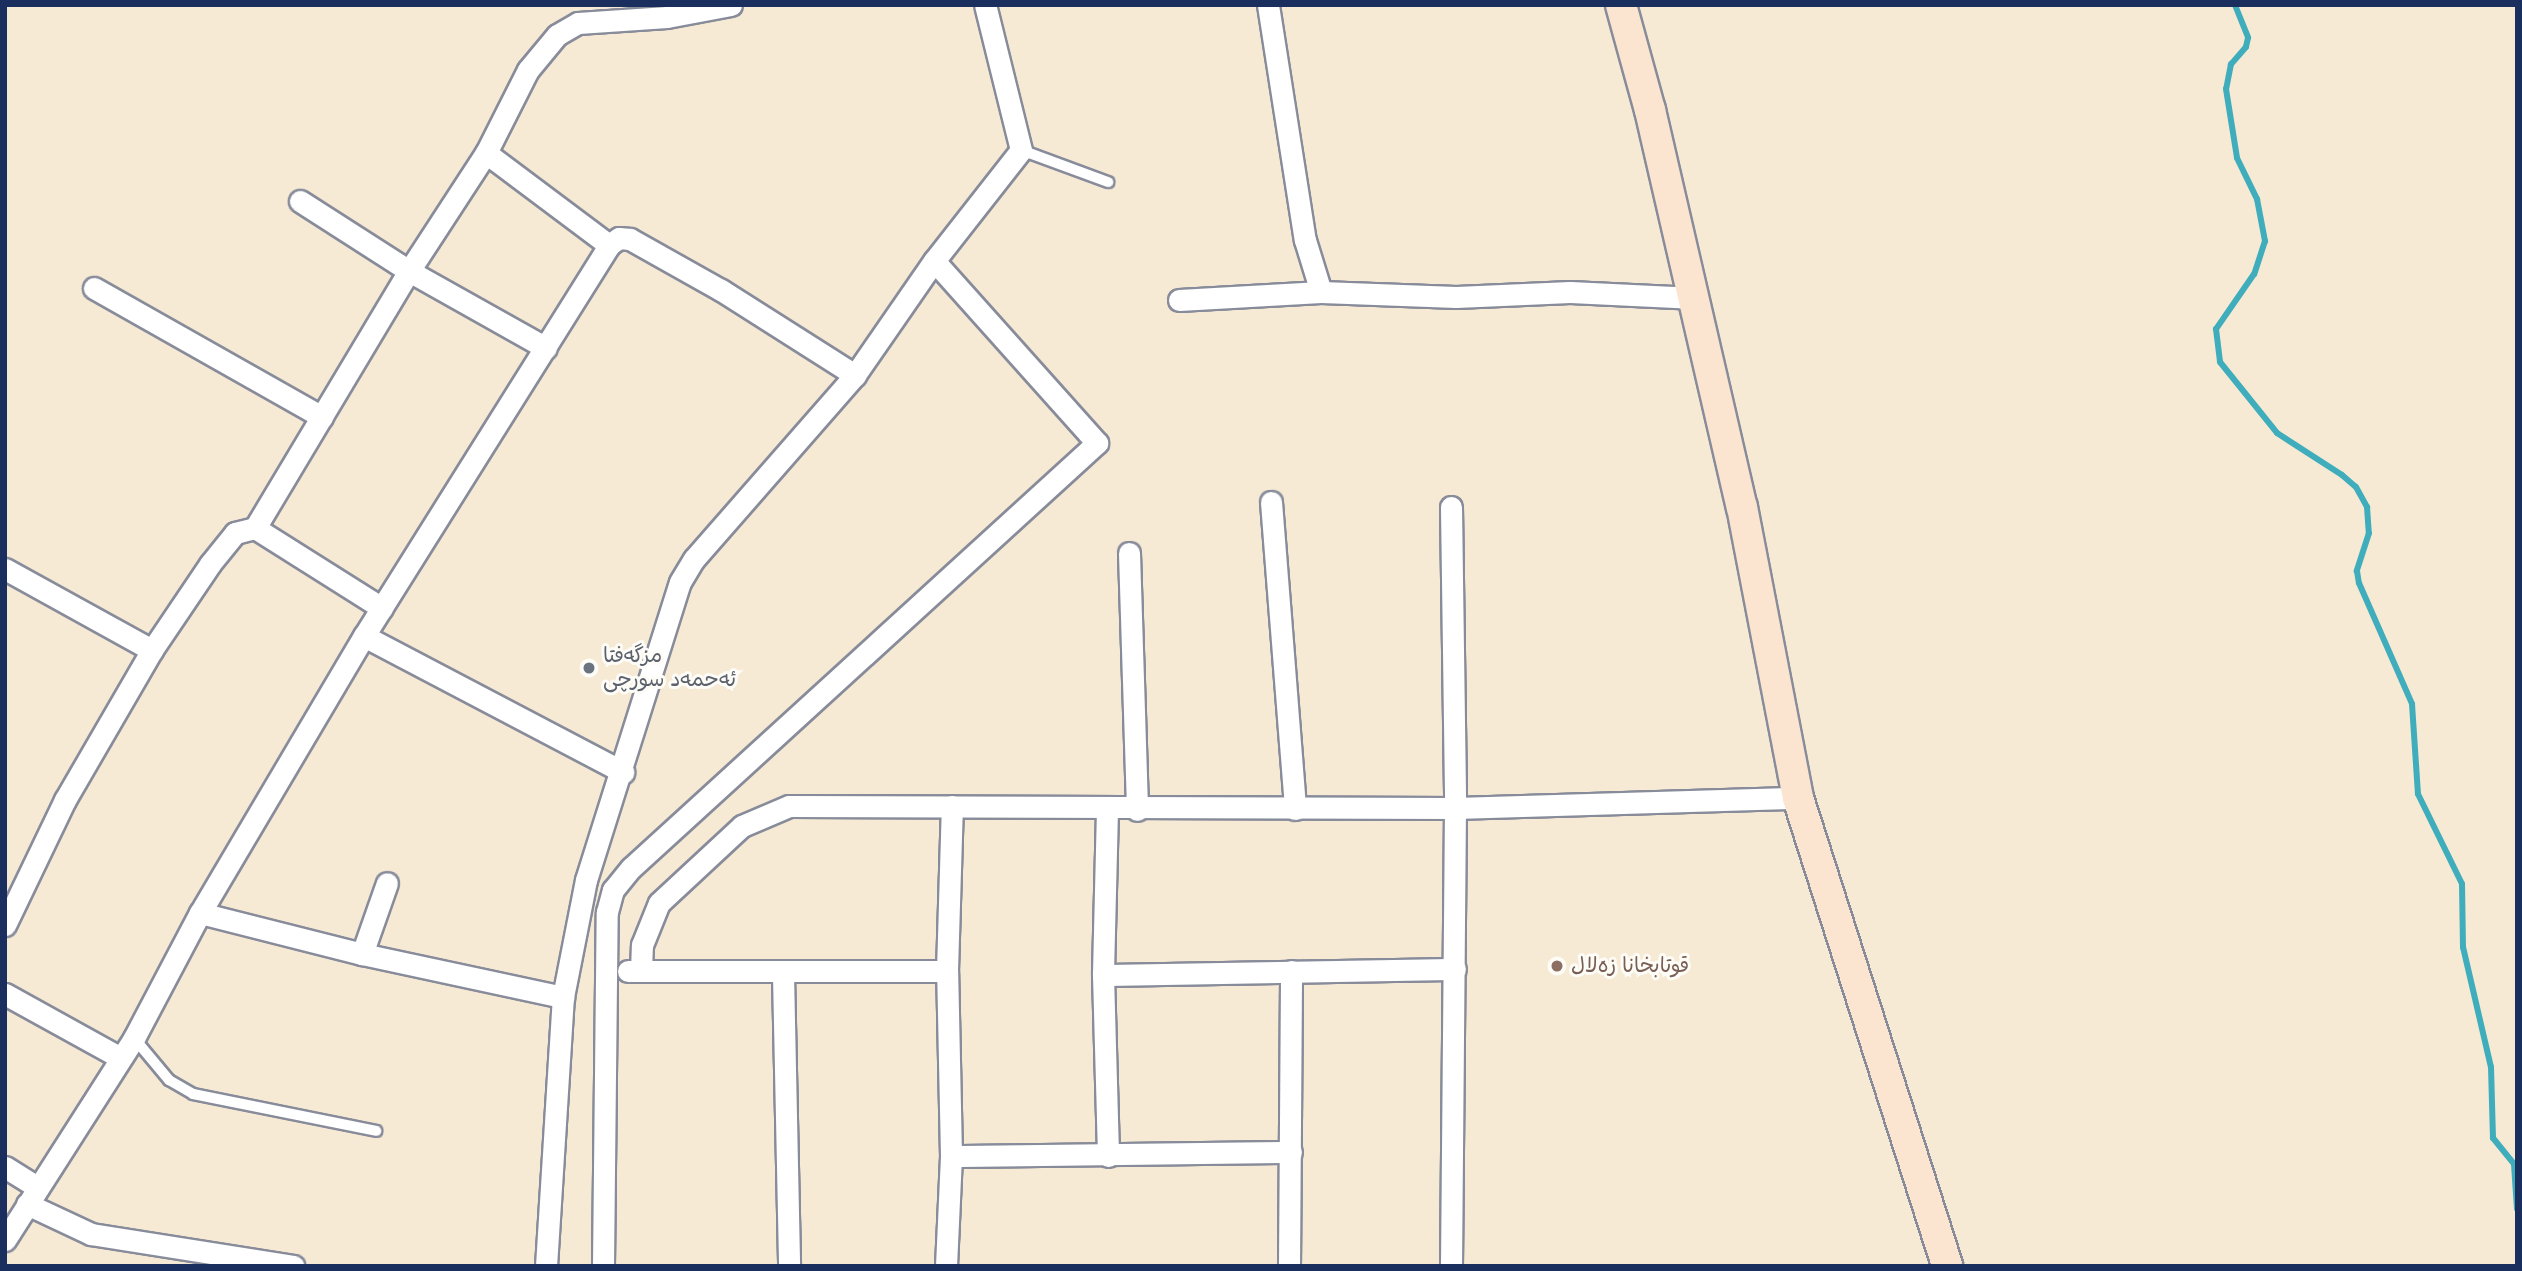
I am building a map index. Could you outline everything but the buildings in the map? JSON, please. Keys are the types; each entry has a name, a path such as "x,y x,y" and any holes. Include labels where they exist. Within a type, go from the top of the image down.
{"main road":[{"path":"1621,5 1650,110 1742,507 1798,798 1947,1266"}],"street":[{"path":"5,925 65,800 152,650 209,564 235,533 255,528 409,271 485,153 528,70 557,35 578,23 667,17 731,5"},
{"path":"546,1266 562,997 586,880 623,772 680,582 694,559 855,376 934,261 1021,150 985,5"},
{"path":"1268,5 1305,240 1321,292"},
{"path":"485,153 609,245"},
{"path":"300,201 409,271 546,348"},
{"path":"5,1240 119,1057 134,1038 200,913 364,636 609,245 619,238 630,239 721,290 855,376"},
{"path":"603,1266 609,970 607,912 613,890 631,868 1097,443 934,261"},
{"path":"94,288 322,417"},
{"path":"1180,300 1321,292 1692,298"},
{"path":"1271,502 1295,809"},
{"path":"1451,507 1455,808 1451,1266"},
{"path":"255,528 382,608"},
{"path":"1129,554 1137,810"},
{"path":"5,569 152,650"},
{"path":"364,636 623,772"},
{"path":"640,971 642,944 659,903 742,825 766,812 830,804 1137,810 1455,808 1798,798"},
{"path":"946,1266 951,1156 947,971 952,806"},
{"path":"1107,809 1103,975 1108,1156"},
{"path":"362,954 387,883"},
{"path":"200,913 362,954 562,997"},
{"path":"1103,975 1455,969"},
{"path":"609,970 783,974 947,971"},
{"path":"1289,1266 1292,1152 1291,971"},
{"path":"783,974 789,1266"},
{"path":"5,994 119,1057"},
{"path":"951,1156 1292,1152"},
{"path":"5,1167 32,1196 91,1234 293,1266"}],"lane":[{"path":"1021,150 1108,182"},
{"path":"134,1038 169,1080 192,1094 376,1130"}],"waterway":[{"path":"2235,5 2248,38 2246,47 2231,64 2226,89 2237,158 2257,199 2265,241 2254,274 2216,329 2220,362 2277,433 2342,475 2356,487 2367,507 2369,533 2357,571 2359,583 2412,704 2418,794 2462,884 2463,947 2491,1067 2493,1138 2514,1164 2517,1209"}],"place":[{"name":"مزگەفتا ئەحمەد سورچی","path":"589,668"},
{"name":"قوتابخانا زەلال","path":"1557,966"}]}
